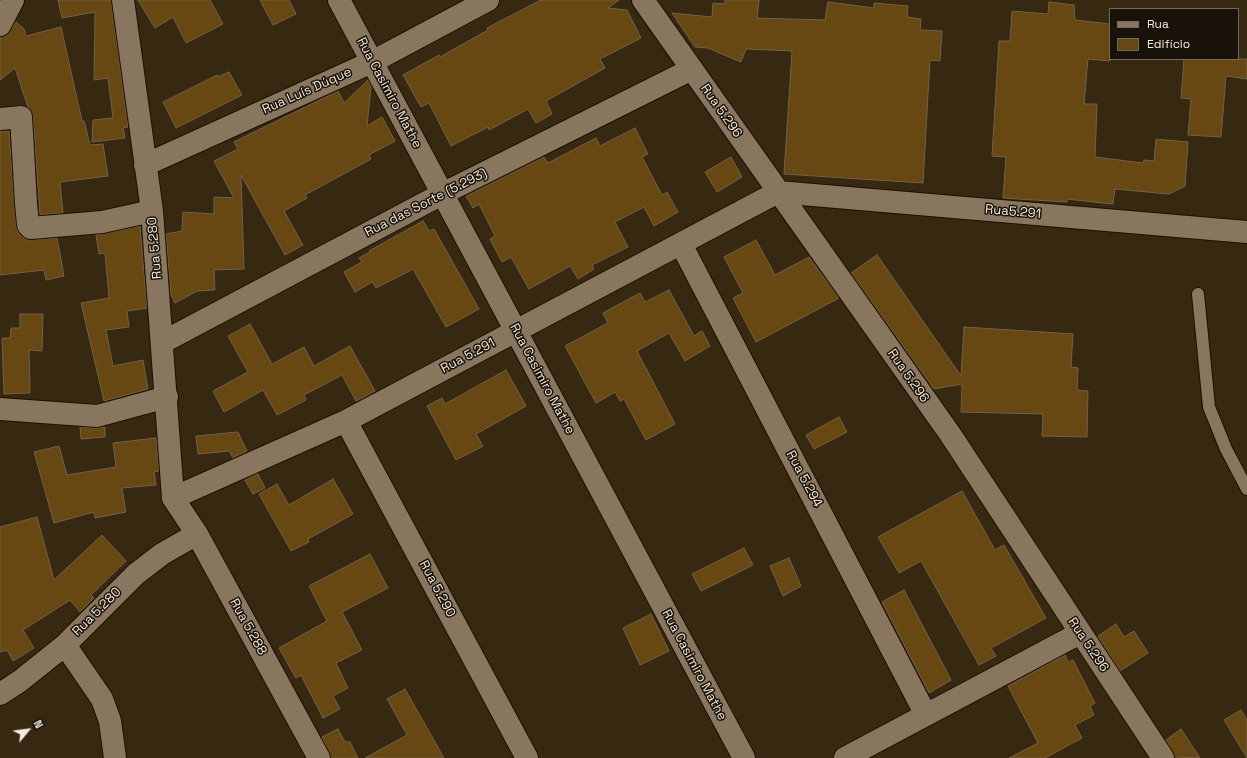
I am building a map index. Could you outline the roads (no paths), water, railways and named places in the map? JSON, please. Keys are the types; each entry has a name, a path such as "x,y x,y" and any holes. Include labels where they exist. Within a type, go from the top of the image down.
{"street":[{"path":"0,25 13,0"},
{"name":"Rua 5.280","path":"123,0 152,211 167,397 173,498"},
{"name":"Rua Casimiro Mathe","path":"339,0 744,758"},
{"name":"Rua Luís Dúque","path":"145,165 372,62 488,0"},
{"name":"Rua 5.296","path":"643,0 950,434 1163,758"},
{"name":"Rua das Sorte (5.293)","path":"162,342 442,194 692,69"},
{"path":"0,119 21,117 26,203 28,225 31,228 102,222 152,211"},
{"name":"Rua5.291","path":"778,192 1247,232"},
{"name":"Rua 5.291","path":"173,498 346,421 778,192"},
{"name":"Rua 5.294","path":"681,244 926,714"},
{"path":"0,409 97,416 167,397"},
{"name":"Rua 5.290","path":"346,421 527,758"},
{"name":"Rua 5.288","path":"173,498 197,534 319,758"},
{"name":"Rua 5.280","path":"0,694 20,681 64,645 136,574 162,554 197,534"},
{"path":"845,758 1080,633"},
{"path":"64,645 102,699 110,721 116,758"}],"lane":[{"path":"1198,294 1209,407 1226,449 1247,489"}]}
